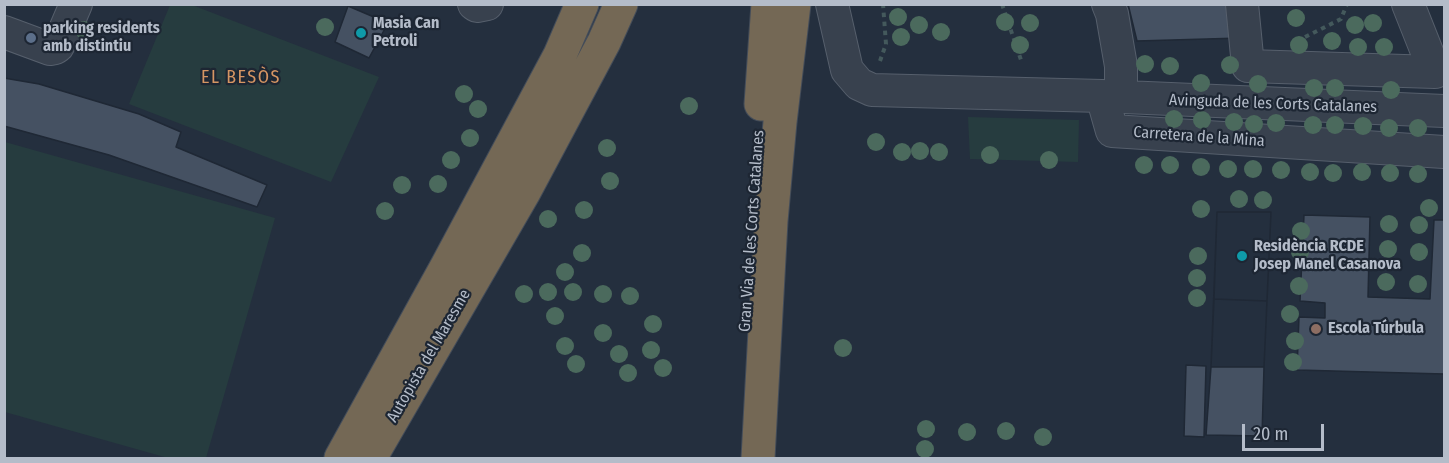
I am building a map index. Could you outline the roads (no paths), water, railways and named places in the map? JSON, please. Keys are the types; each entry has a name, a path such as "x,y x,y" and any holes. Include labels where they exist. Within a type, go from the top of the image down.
{"highway":[{"path":"340,459 560,55 582,4"},
{"name":"Autopista del Maresme","path":"370,459 551,141 621,4"},
{"name":"Gran Via de les Corts Catalanes","path":"740,459 746,317 768,4"},
{"path":"758,459 773,199 794,4"},
{"path":"406,398 447,266"},
{"path":"746,317 763,370"},
{"path":"760,424 765,459"}],"street":[{"path":"4,32 50,49 55,48 58,46 76,4"},
{"path":"474,4 477,6 487,4"},
{"path":"832,4 847,70 859,84 876,76 1111,97 1121,66 1112,14 1108,4"},
{"path":"1242,4 1248,66 1435,72 1408,4"},
{"path":"1429,4 1444,37"},
{"name":"Avinguda de les Corts Catalanes","path":"1111,97 1444,111"},
{"name":"Carretera de la Mina","path":"1111,97 1112,131 1444,153"}],"place":[{"name":"Masia Can Petroli","path":"361,33"},
{"name":"parking residents amb distintiu","path":"31,38"},
{"name":"Residència RCDE Josep Manel Casanova","path":"1242,256"},
{"name":"Escola Túrbula","path":"1316,329"}],"district":[{"name":"EL BESÒS","path":"241,78"}]}
